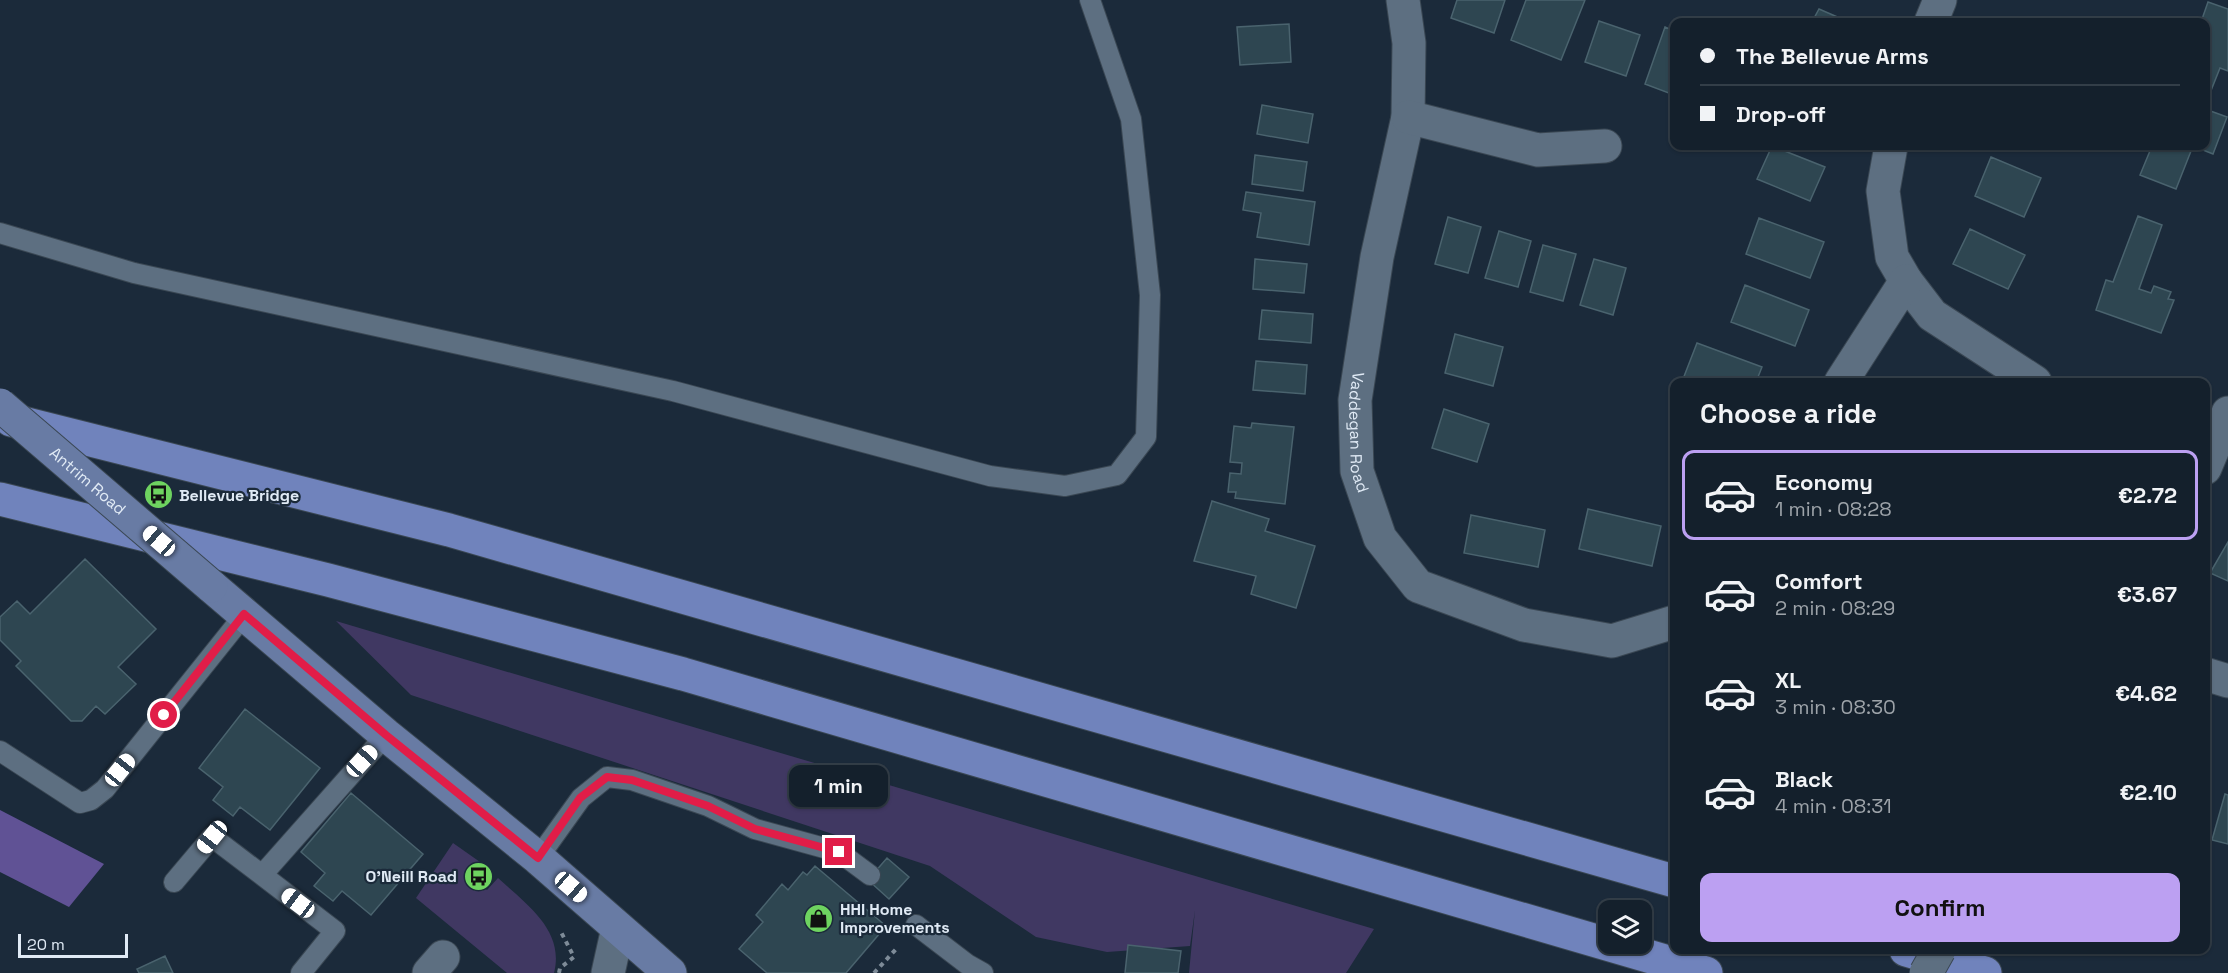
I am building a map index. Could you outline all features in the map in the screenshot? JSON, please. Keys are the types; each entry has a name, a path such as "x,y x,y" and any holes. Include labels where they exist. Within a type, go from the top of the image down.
{"highway":[{"path":"0,418 449,530 1670,880"},
{"path":"0,499 328,580 683,674 1706,973"},
{"path":"1920,954 1985,973"}],"main road":[{"name":"Antrim Road","path":"0,405 386,735 538,858 670,973"}],"street":[{"name":"Vaddegan Road","path":"1403,0 1409,43 1408,117 1377,257 1355,400 1357,471 1380,538 1418,586 1524,625 1612,641 1670,623"},
{"path":"1933,18 1940,0"},
{"path":"1408,117 1539,150 1605,146"},
{"path":"1890,150 1883,191 1893,257 1906,281 1932,315 2029,378"},
{"path":"1844,378 1906,281"},
{"path":"2210,454 2228,413"},
{"path":"2210,676 2228,681"},
{"path":"608,973 618,928"},
{"path":"1926,973 1937,954"}],"lane":[{"path":"0,233 134,273 673,391 990,476 1065,486 1117,475 1146,437 1150,295 1131,119 1090,0"},
{"path":"0,752 80,803 91,800 105,789 244,614"},
{"path":"262,875 386,735"},
{"path":"538,858 580,798 607,777 632,780 708,806 755,829 839,852 870,875"},
{"path":"174,882 212,837 335,931 301,973"},
{"path":"916,925 967,964 983,973"}],"path":[{"path":"874,973 916,925"},
{"path":"559,973 560,968 573,957 561,932"}],"shaded area":[{"path":"336,621 1374,929 1346,973 1189,973 1195,910 1190,946 1107,952 1036,937 930,866 411,695"},
{"path":"0,810 104,864 69,907 0,872"},
{"path":"453,843 480,862 467,873 487,890 498,878 541,919 554,944 556,958 554,973 507,973 416,898"}],"building":[{"path":"1457,0 1505,0 1494,33 1451,18"},
{"path":"1526,0 1585,0 1561,60 1511,40"},
{"path":"2208,2 2228,9 2228,71 2220,68 2210,93 2210,18 2202,18"},
{"path":"1819,9 1840,18 1814,18"},
{"path":"1599,21 1640,35 1626,76 1585,62"},
{"path":"1289,24 1291,62 1240,65 1237,27"},
{"path":"1665,27 1670,29 1670,93 1645,84"},
{"path":"1262,105 1313,114 1308,143 1257,134"},
{"path":"2210,111 2227,117 2213,154 2203,150 2210,150"},
{"path":"1770,150 1782,150 1825,167 1810,201 1757,179"},
{"path":"2150,150 2191,150 2176,189 2140,175"},
{"path":"1255,155 1307,162 1303,191 1252,184"},
{"path":"1991,157 2041,178 2024,217 1975,196"},
{"path":"1246,192 1315,202 1309,245 1257,237 1261,213 1243,210"},
{"path":"2138,216 2162,225 2139,289 2151,293 2154,286 2171,292 2168,299 2174,300 2161,333 2096,310 2106,280 2113,282"},
{"path":"1448,217 1481,227 1468,273 1435,264"},
{"path":"1759,218 1824,242 1810,278 1746,254"},
{"path":"1970,229 2025,255 2008,289 1953,264"},
{"path":"1499,231 1531,241 1518,287 1485,278"},
{"path":"1543,245 1576,254 1563,301 1530,292"},
{"path":"1255,259 1307,264 1304,293 1253,289"},
{"path":"1594,259 1626,268 1613,315 1580,305"},
{"path":"1745,285 1809,310 1795,346 1731,322"},
{"path":"1262,310 1313,314 1311,343 1259,339"},
{"path":"1455,334 1503,347 1493,386 1445,373"},
{"path":"1697,343 1762,367 1758,378 1683,378"},
{"path":"1256,361 1307,365 1305,394 1253,390"},
{"path":"1444,409 1489,424 1477,462 1432,448"},
{"path":"1252,423 1294,427 1285,504 1235,498 1236,492 1228,492 1230,473 1241,474 1242,463 1230,462 1234,426 1251,428"},
{"path":"1212,501 1269,519 1265,531 1315,546 1296,608 1251,594 1256,576 1194,561"},
{"path":"1588,509 1661,526 1652,566 1579,549"},
{"path":"1471,515 1545,530 1538,567 1464,553"},
{"path":"2228,542 2228,581 2210,573"},
{"path":"85,559 156,629 118,667 136,684 105,714 96,706 82,721 71,721 16,666 21,661 0,640 0,617 17,601 30,614"},
{"path":"245,709 320,768 270,830 240,807 233,816 213,800 223,787 199,768"},
{"path":"351,793 423,854 371,915 342,891 333,901 314,886 325,873 301,852"},
{"path":"2225,794 2228,795 2228,844 2212,840"},
{"path":"887,858 909,877 889,899 868,880"},
{"name":"HHI Home Improvements","path":"815,866 886,926 846,973 767,973 739,949 763,922 756,915 782,884 788,890 803,872 807,875"},
{"path":"1128,945 1181,951 1178,973 1125,973"},
{"path":"165,956 173,973 139,973 137,969"}],"place":[{"name":"Bellevue Bridge","path":"158,495"},
{"name":"O'Neill Road","path":"478,876"},
{"name":"HHI Home Improvements","path":"819,918"}],"route":[{"path":"164,715 244,614 386,735 538,858 580,798 607,777 632,780 708,806 755,829 839,852"}]}
